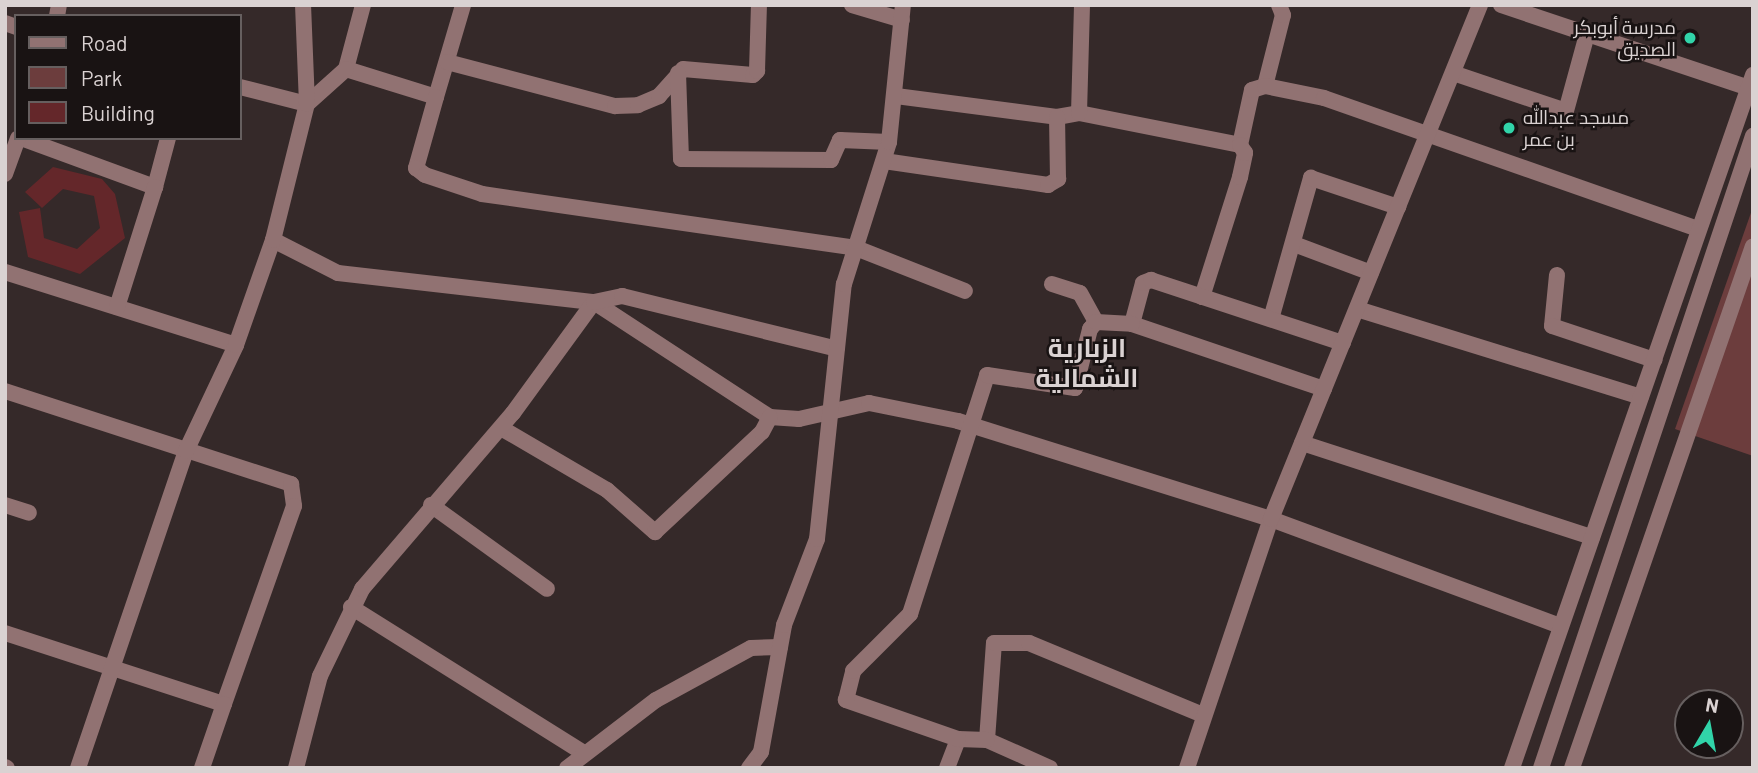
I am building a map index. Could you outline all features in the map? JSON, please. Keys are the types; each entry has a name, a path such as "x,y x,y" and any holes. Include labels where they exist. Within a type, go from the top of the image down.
{"street":[{"path":"78,768 115,668 186,451 236,345 273,240 307,104 303,5"},
{"path":"307,104 346,69 363,5"},
{"path":"463,5 416,168 425,174 482,194 856,248 965,291"},
{"path":"678,73 752,75 757,71 760,5"},
{"path":"749,768 761,752 780,647 817,539 844,284 890,142 902,13 852,5"},
{"path":"1079,113 1082,5"},
{"path":"1265,86 1283,15 1279,5"},
{"path":"1187,768 1272,519 1480,5"},
{"path":"1501,5 1587,34 1751,81 1512,768"},
{"path":"1453,73 1566,111 1587,34"},
{"path":"447,62 615,106 659,96 678,73"},
{"path":"346,69 436,97"},
{"path":"678,73 681,159 831,160 840,140 890,142"},
{"path":"1202,297 1240,177 1245,153 1240,145 1252,90 1265,86 1324,97 1426,138 1699,229"},
{"path":"242,88 307,104"},
{"path":"896,96 1057,117 1079,113 1240,145"},
{"path":"884,161 1048,185 1058,179 1057,117"},
{"path":"1541,768 1753,136"},
{"path":"5,174 18,140"},
{"path":"25,140 155,187"},
{"path":"117,307 167,140"},
{"path":"1271,319 1311,178 1398,208"},
{"path":"273,240 338,273 594,302 622,296 837,349"},
{"path":"1294,244 1371,274"},
{"path":"1572,768 1753,246"},
{"path":"5,272 236,345"},
{"path":"1557,275 1552,326 1654,360"},
{"path":"1132,324 1143,283 1151,280 1343,343"},
{"path":"1052,284 1080,293 1096,322"},
{"path":"594,302 770,418 799,419 869,403 972,426 1272,519 1561,626"},
{"path":"296,768 320,676 351,607 431,505 501,428 594,302"},
{"path":"1357,309 1641,397"},
{"path":"1096,322 1132,324 1324,389"},
{"path":"1046,767 987,740 958,739 846,700 853,671 910,614 987,375 1079,385 1090,329 1096,322"},
{"path":"5,391 291,484 294,493 202,768"},
{"path":"501,428 607,490 655,532 762,432 770,418"},
{"path":"1302,443 1592,537"},
{"path":"5,505 29,513"},
{"path":"431,505 547,589"},
{"path":"351,607 584,753"},
{"path":"5,633 224,704"},
{"path":"987,740 994,643 1029,643 1203,715"},
{"path":"567,768 656,700 751,648 780,647"},
{"path":"947,768 958,739"}],"green space":[{"path":"1753,207 1753,456 1675,429"}],"building":[{"path":"53,167 102,179 115,194 125,238 80,274 28,257 19,212 40,208 44,238 77,249 100,228 94,196 63,189 42,208 25,192"}],"place":[{"name":"مدرسة أبوبكر الصديق","path":"1690,38"},
{"name":"مسجد عبدالله بن عمر","path":"1509,128"}],"district":[{"name":"الزبارية الشمالية","path":"1087,362"}]}
